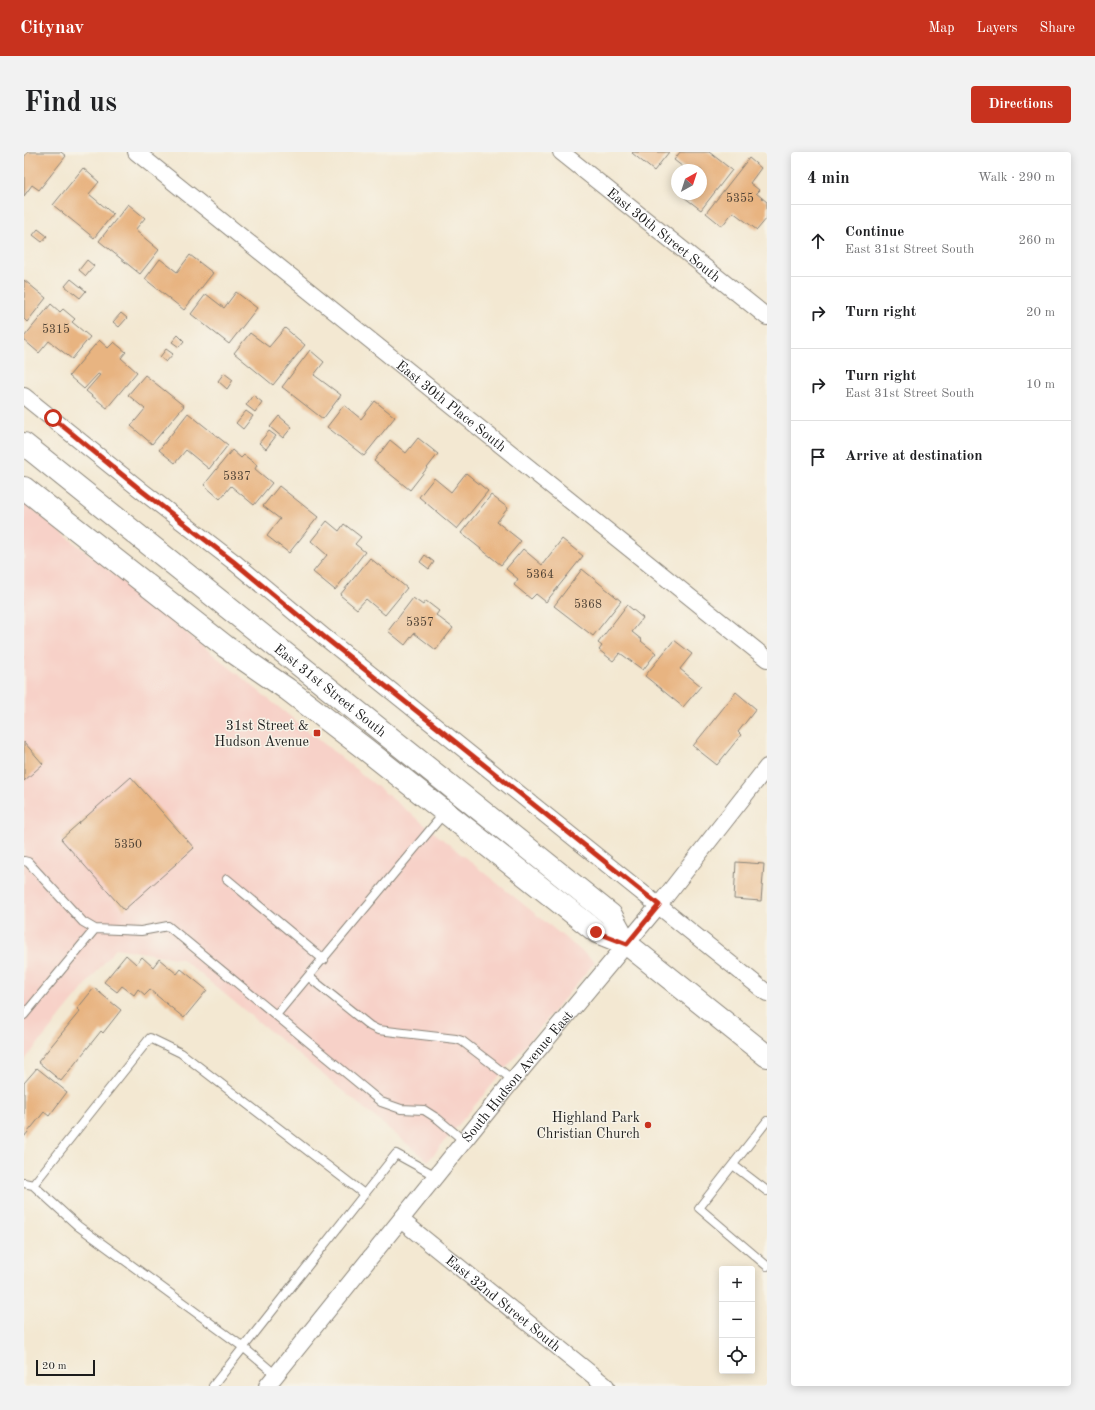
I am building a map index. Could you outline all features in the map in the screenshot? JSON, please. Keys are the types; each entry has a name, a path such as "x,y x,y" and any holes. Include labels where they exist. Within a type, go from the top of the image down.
{"main road":[{"name":"East 31st Street South","path":"24,444 611,915 627,944"},
{"name":"East 31st Street South","path":"24,488 226,647 287,689 596,932 627,944 767,1056"}],"street":[{"name":"East 30th Place South","path":"136,152 767,659"},
{"name":"East 30th Street South","path":"561,152 767,316"},
{"path":"24,396 228,558 767,992"},
{"name":"South Hudson Avenue East","path":"271,1381 513,1080 659,905 767,767"},
{"name":"East 32nd Street South","path":"401,1220 606,1386"}],"lane":[{"path":"276,1015 324,960 445,812"},
{"path":"24,861 28,862 83,922 95,929 141,931 168,926 381,1102 401,1109 424,1110 438,1119 464,1141"},
{"path":"226,879 324,960"},
{"path":"24,1015 95,929"},
{"path":"309,977 374,1028 378,1030 456,1038 513,1080"},
{"path":"271,1381 243,1347 78,1226 28,1184 150,1038 181,1053 364,1194"},
{"path":"766,1123 699,1208 767,1266"},
{"path":"213,1386 396,1154 436,1176"},
{"path":"733,1165 767,1191"}],"shaded area":[{"path":"24,502 595,962 428,1161 182,959 116,948 24,1061"}],"building":[{"path":"28,152 61,152 66,156 39,190 32,185 24,196 24,157"},
{"path":"669,152 654,171 632,153"},
{"path":"680,152 709,152 732,170 701,210 688,200 707,200 707,164 679,164 674,160"},
{"path":"749,158 761,168 750,183 759,190 756,193 767,202 767,218 757,230 733,212 722,226 706,213"},
{"path":"83,168 99,182 89,194 113,214 94,238 53,205"},
{"path":"128,204 145,218 135,230 159,250 140,274 99,241"},
{"path":"38,229 47,236 42,242 33,235"},
{"path":"190,255 213,273 184,310 145,279 160,259 177,272"},
{"path":"87,260 94,266 86,276 79,270"},
{"path":"71,279 86,291 80,298 65,286"},
{"path":"24,280 46,298 27,322 24,319"},
{"path":"236,292 257,308 229,344 191,314 206,294 224,308"},
{"path":"51,304 60,312 63,309 75,319 72,322 90,337 72,359 49,341 39,353 24,340 24,337"},
{"path":"121,313 127,318 119,327 113,322"},
{"path":"285,328 305,345 273,385 234,353 250,333 269,347"},
{"path":"178,335 184,341 179,347 172,342"},
{"path":"99,340 108,348 114,342 126,352 121,358 137,372 107,408 86,391 100,375 98,374 84,389 69,376"},
{"path":"166,349 173,354 166,362 160,357"},
{"path":"310,350 324,362 314,375 341,395 323,419 282,387"},
{"path":"224,373 233,380 227,389 218,381"},
{"path":"145,375 184,406 152,444 131,426 145,409 128,395"},
{"path":"253,395 262,402 255,412 246,405"},
{"path":"375,401 395,417 364,456 327,427 344,405 361,419"},
{"path":"246,411 253,416 243,429 236,423"},
{"path":"188,413 228,445 209,469 186,450 175,463 159,450"},
{"path":"279,416 292,427 283,438 270,427"},
{"path":"269,431 276,436 266,449 259,443"},
{"path":"418,438 438,454 410,490 374,461 390,440 406,453"},
{"path":"232,450 241,458 244,455 257,465 255,469 272,483 254,505 231,486 220,499 204,485"},
{"path":"466,473 488,491 457,529 419,497 434,478 451,492"},
{"path":"279,486 318,517 289,553 267,536 280,519 263,506"},
{"path":"491,495 508,508 497,522 521,541 501,565 461,533"},
{"path":"327,521 339,531 344,524 361,537 355,544 365,552 335,590 313,572 327,555 311,541"},
{"path":"562,539 583,556 546,602 536,594 531,599 514,585 518,579 506,569 523,549 542,565"},
{"path":"425,555 434,562 429,569 420,562"},
{"path":"370,558 407,588 385,615 366,599 357,609 340,595"},
{"path":"582,569 621,601 593,636 554,606"},
{"path":"413,598 423,605 426,601 439,611 436,615 453,628 436,650 414,633 405,645 388,631"},
{"path":"627,605 643,618 632,632 656,653 643,670 620,653 613,661 599,650 602,646 598,643"},
{"path":"674,640 692,654 680,669 701,686 683,707 645,676"},
{"path":"736,692 756,709 738,732 741,735 717,765 693,746"},
{"path":"24,742 43,764 24,781"},
{"path":"131,777 194,848 124,910 61,839"},
{"path":"736,862 764,864 761,901 734,899"},
{"path":"126,955 136,964 142,957 153,967 159,959 177,974 181,969 207,990 184,1018 150,990 145,995 138,989 134,995 122,986 117,992 104,982"},
{"path":"94,988 121,1010 103,1033 101,1031 61,1081 38,1062 80,1011 77,1009"},
{"path":"37,1068 67,1092 49,1116 44,1112 24,1137 24,1083"}],"place":[{"name":"31st Street & Hudson Avenue","path":"317,733"},
{"name":"Highland Park Christian Church","path":"648,1125"}],"route":[{"path":"53,418 659,905 645,920 627,944 596,932"}]}
